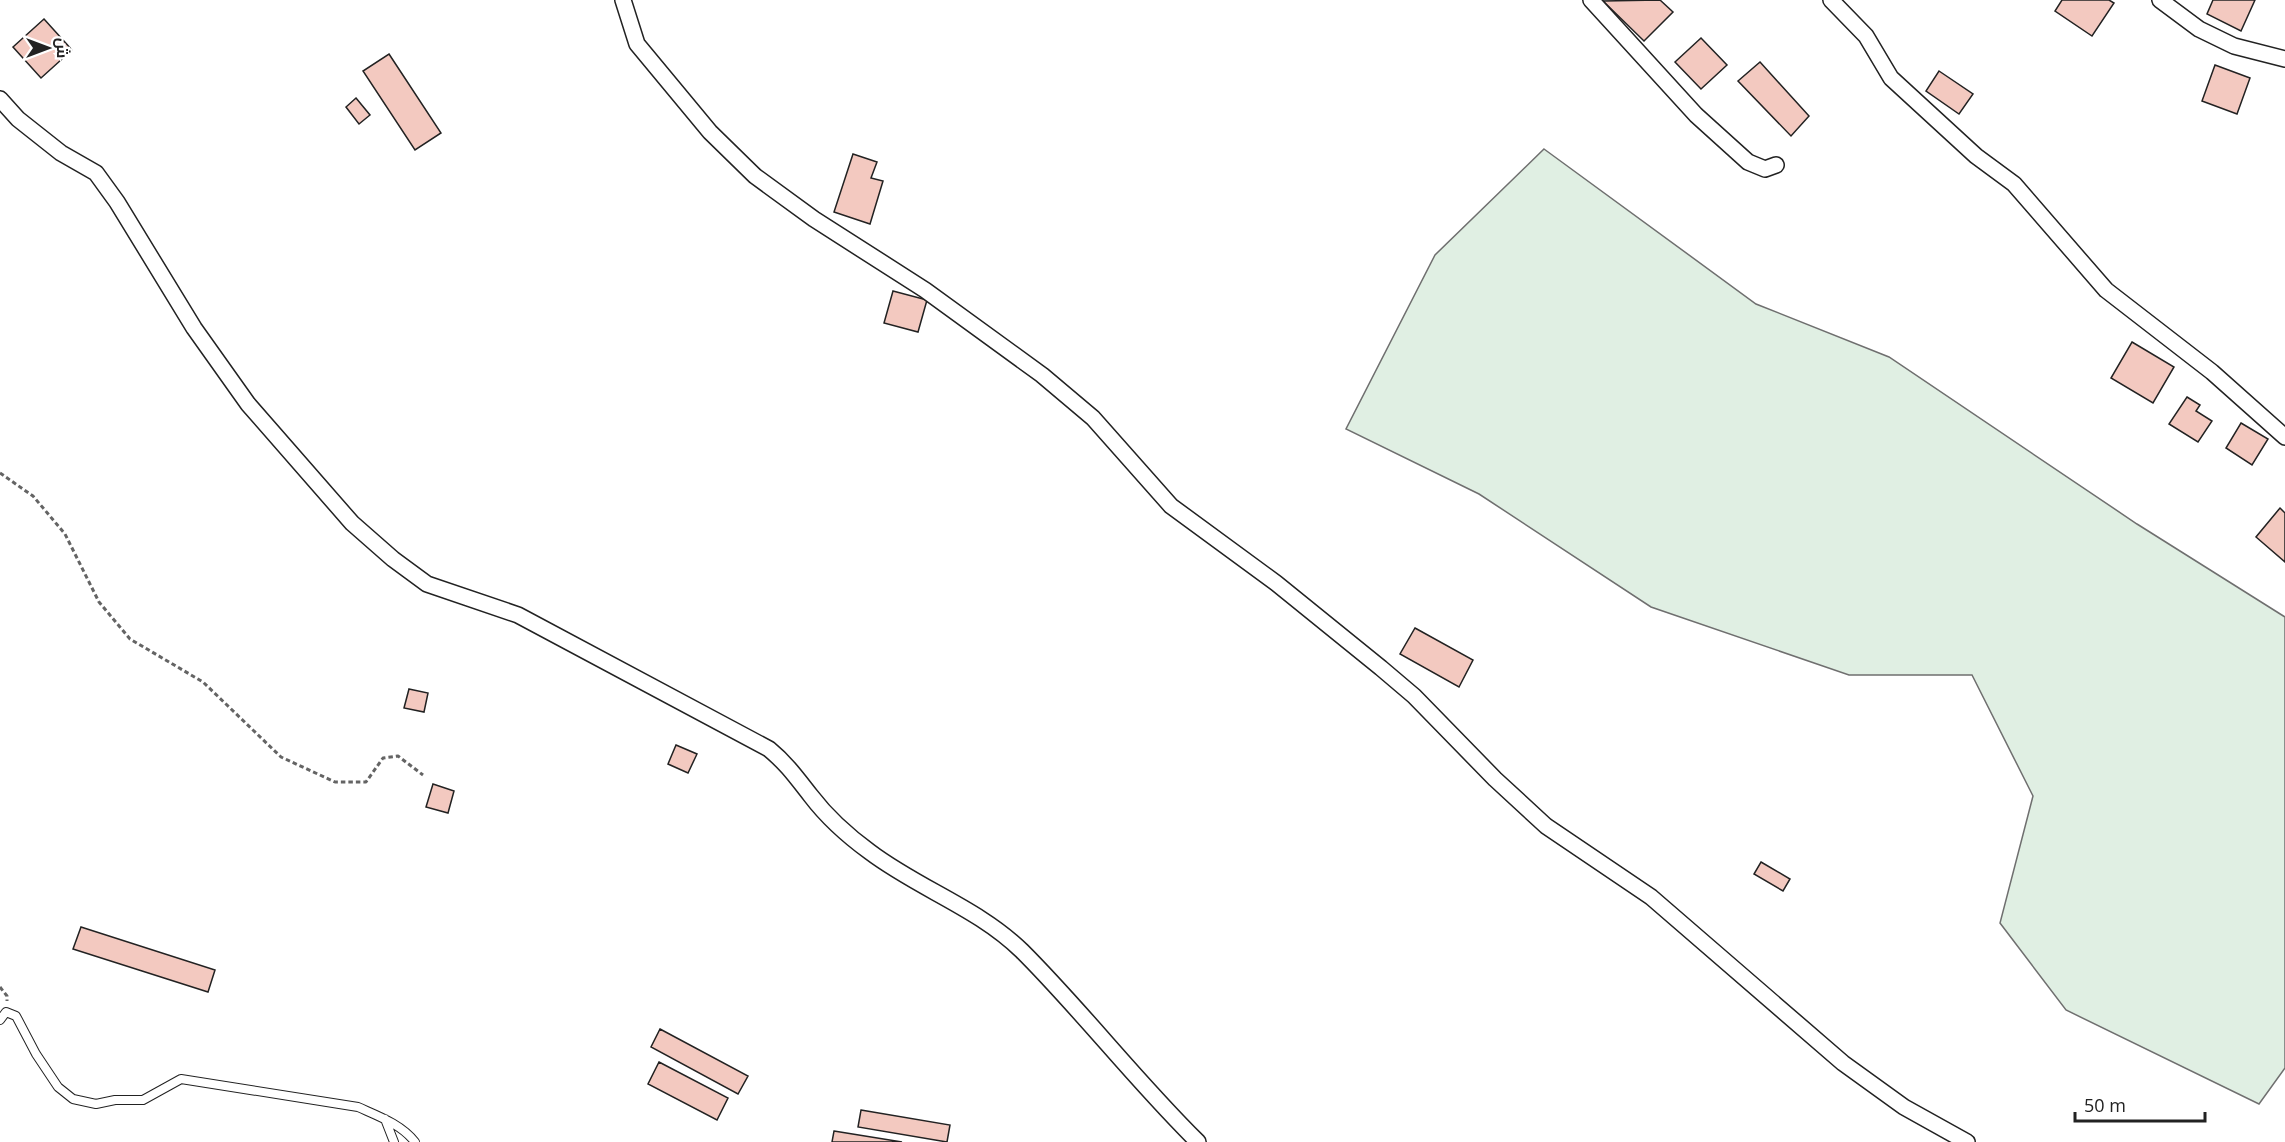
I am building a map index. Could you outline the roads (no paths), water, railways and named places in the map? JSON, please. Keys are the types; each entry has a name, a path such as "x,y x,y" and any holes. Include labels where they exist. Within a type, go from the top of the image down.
{"street":[{"path":"623,0 637,44 710,132 755,176 814,219 925,290 1042,375 1093,418 1171,506 1276,583 1389,675 1546,826 1652,897 1844,1064 1904,1107 1967,1142"},
{"path":"1591,0 1696,115 1748,162 1764,169 1776,165"},
{"path":"1831,0 1866,36 1891,78 1976,156 2014,184 2106,290 2212,372 2285,437"},
{"path":"2160,0 2199,29 2234,46 2285,59"},
{"path":"0,99 18,119 61,153 96,173 117,202 194,328 248,404 352,523 393,559 427,584 518,615 769,749 791,767 811,796 836,824 871,853 936,894 981,917 1021,951 1158,1103 1198,1142"}],"lane":[{"path":"0,1020 6,1012 16,1016 36,1054 58,1087 73,1099 96,1104 115,1100 142,1100 181,1079 358,1107 385,1119 409,1134 415,1142"},
{"path":"385,1119 394,1142"}]}
